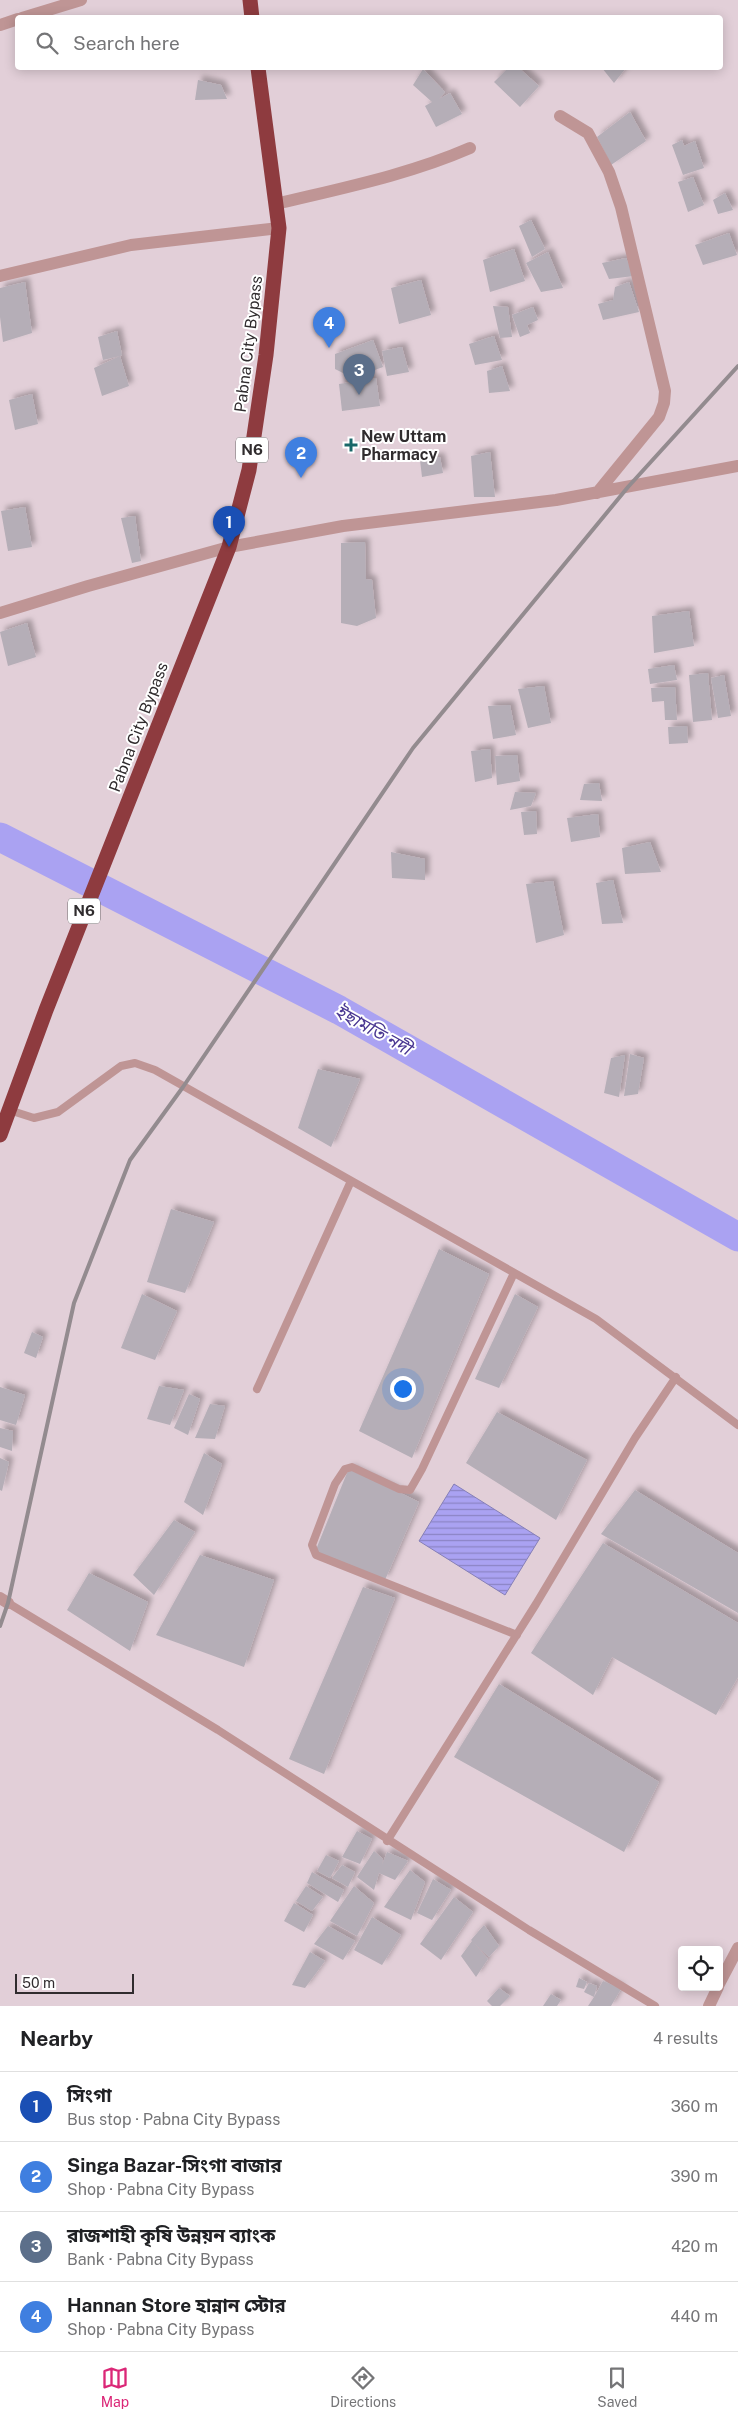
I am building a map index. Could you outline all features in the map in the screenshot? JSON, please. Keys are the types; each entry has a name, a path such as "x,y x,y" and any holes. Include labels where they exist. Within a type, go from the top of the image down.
{"highway":[{"path":"250,0 252,15"},
{"name":"Pabna City Bypass","path":"9,1110 123,813 229,548 249,470 266,355 279,228 258,70"},
{"name":"N6","path":"0,1135 9,1110"}],"street":[{"path":"32,15 82,0"},
{"path":"0,25 15,20"},
{"path":"560,116 588,133 609,172 620,207 665,391 664,403 659,417 597,493"},
{"path":"276,204 431,165 470,148"},
{"path":"0,276 131,245 279,228"},
{"path":"0,613 88,586 229,548 343,526 556,500 738,466"},
{"path":"723,1976 738,1948"},
{"path":"709,2006 716,1991"}],"lane":[{"path":"9,1110 34,1118 58,1112 120,1066 134,1063 155,1070 596,1319 738,1425"},
{"path":"257,1389 351,1181"},
{"path":"514,1273 422,1469 410,1490 399,1488 352,1467 345,1469 335,1484 312,1544 316,1555 517,1635"},
{"path":"387,1840 517,1635 635,1438 676,1377"},
{"path":"4,1600 218,1730 387,1840 655,2006"}],"shaded area":[{"path":"0,0 738,0 738,2006 0,2006"},
{"path":"454,1484 540,1538 505,1595 419,1541"}],"building":[{"path":"424,70 445,92 439,99 450,93 462,114 436,127 425,106 432,102 413,85"},
{"path":"506,70 521,70 539,86 520,107 494,82"},
{"path":"604,70 624,70 614,83"},
{"path":"198,80 221,85 227,99 195,100"},
{"path":"630,112 646,141 611,165 597,137"},
{"path":"682,140 684,146 695,141 704,168 683,175 672,145"},
{"path":"693,177 704,205 688,212 678,182"},
{"path":"725,193 733,210 718,214 713,200"},
{"path":"531,220 545,249 532,257 519,226"},
{"path":"729,233 737,255 703,265 695,245"},
{"path":"514,249 525,281 490,292 483,260"},
{"path":"548,252 563,288 541,292 526,263"},
{"path":"626,258 634,276 609,279 602,263"},
{"path":"421,280 431,315 399,324 391,288"},
{"path":"25,282 32,333 3,342 0,317 0,288"},
{"path":"629,282 639,312 603,320 598,304 613,300 615,287"},
{"path":"493,306 508,307 512,337 500,338"},
{"path":"533,307 538,320 527,325 530,333 520,337 512,315"},
{"path":"117,331 122,355 103,360 98,337"},
{"path":"494,336 502,360 475,365 469,344"},
{"path":"373,340 383,367 353,378 335,369 335,354"},
{"path":"402,347 409,372 387,376 382,351"},
{"path":"120,356 129,386 102,396 94,368"},
{"path":"502,366 510,391 489,393 487,371"},
{"path":"376,378 380,406 342,411 339,384"},
{"path":"32,394 38,424 15,430 9,400"},
{"path":"490,452 495,497 474,497 471,456"},
{"path":"440,457 443,473 422,477 420,460"},
{"path":"25,507 32,547 8,551 1,511"},
{"path":"135,516 141,561 132,563 121,518"},
{"path":"365,542 366,579 372,580 376,618 357,626 341,623 341,543"},
{"path":"689,611 694,646 654,653 652,616"},
{"path":"27,623 36,657 8,666 0,632"},
{"path":"674,665 677,680 650,684 648,669"},
{"path":"708,673 712,720 693,722 689,675"},
{"path":"724,675 731,716 718,718 711,678"},
{"path":"544,686 551,723 528,728 518,689"},
{"path":"675,687 677,720 665,720 664,701 652,702 651,688"},
{"path":"510,705 516,735 493,739 488,706"},
{"path":"687,726 688,743 669,744 668,727"},
{"path":"490,749 492,778 475,782 471,751"},
{"path":"517,755 520,781 497,785 495,756"},
{"path":"599,783 602,801 580,800 584,784"},
{"path":"515,792 536,793 531,806 510,810"},
{"path":"536,811 537,834 524,835 521,812"},
{"path":"598,814 600,837 571,842 567,818"},
{"path":"650,842 661,872 625,874 622,848"},
{"path":"391,852 425,859 425,880 392,878"},
{"path":"613,880 623,923 602,924 596,883"},
{"path":"553,881 564,935 536,943 526,884"},
{"path":"630,1054 644,1058 638,1094 624,1096"},
{"path":"625,1055 619,1097 604,1093 611,1058"},
{"path":"318,1069 360,1079 331,1147 298,1128"},
{"path":"171,1209 214,1222 185,1293 147,1282"},
{"path":"439,1249 489,1274 412,1458 359,1431"},
{"path":"142,1294 177,1311 155,1360 121,1348"},
{"path":"515,1294 538,1307 499,1388 475,1379"},
{"path":"32,1332 43,1337 36,1358 24,1353"},
{"path":"159,1386 184,1390 170,1425 147,1419"},
{"path":"0,1387 25,1395 16,1425 0,1420"},
{"path":"189,1394 200,1399 188,1435 174,1428"},
{"path":"210,1404 225,1406 215,1439 195,1438"},
{"path":"497,1412 587,1460 556,1520 466,1463"},
{"path":"0,1428 13,1431 12,1451 0,1447"},
{"path":"204,1453 222,1464 203,1515 184,1502"},
{"path":"0,1458 9,1462 2,1491 0,1490"},
{"path":"349,1468 419,1502 385,1580 315,1552"},
{"path":"635,1490 738,1553 738,1613 601,1534"},
{"path":"174,1520 195,1532 154,1595 133,1575"},
{"path":"603,1543 738,1623 738,1677 716,1715 612,1657 593,1695 531,1653"},
{"path":"200,1555 274,1580 244,1667 156,1635"},
{"path":"89,1573 148,1602 130,1651 67,1610"},
{"path":"363,1587 395,1598 324,1774 289,1759"},
{"path":"499,1684 659,1782 624,1852 454,1757"},
{"path":"357,1831 372,1839 360,1864 342,1857"},
{"path":"374,1851 383,1859 382,1865 387,1852 408,1861 395,1880 379,1873 374,1890 357,1877"},
{"path":"326,1855 339,1861 330,1878 317,1871"},
{"path":"342,1865 355,1872 348,1887 332,1878"},
{"path":"410,1870 425,1882 411,1920 384,1907"},
{"path":"312,1872 344,1890 338,1902 307,1883"},
{"path":"433,1879 451,1890 432,1920 417,1913"},
{"path":"306,1886 323,1897 312,1911 296,1901"},
{"path":"354,1886 374,1903 357,1936 330,1921"},
{"path":"454,1897 473,1912 441,1960 420,1944"},
{"path":"294,1903 313,1915 304,1932 284,1921"},
{"path":"372,1917 401,1935 382,1965 354,1950"},
{"path":"484,1925 499,1946 489,1957 474,1943 488,1959 476,1977 461,1956 471,1940"},
{"path":"328,1926 355,1941 343,1960 314,1944"},
{"path":"310,1952 325,1961 305,1988 292,1985"},
{"path":"579,1978 587,1982 584,1989 576,1987"},
{"path":"603,1981 621,1989 611,2006 588,2006"},
{"path":"589,1983 597,1986 594,1997 584,1992"},
{"path":"499,1988 510,1996 500,2006 492,2006 487,2001"},
{"path":"551,1994 561,2000 557,2006 543,2006"}],"waterway":[{"name":"ইছামতি নদী","path":"0,837 339,1010 738,1237"}],"railway":[{"path":"0,1626 8,1603 74,1303 130,1160 183,1087 413,748 628,487 738,366"}],"place":[{"name":"Hannan Store হান্নান স্টোর","path":"329,348"},
{"name":"রাজশাহী কৃষি উন্নয়ন ব্যাংক","path":"359,395"},
{"name":"New Uttam Pharmacy","path":"351,445"},
{"name":"Singa Bazar-সিংগা বাজার","path":"301,478"},
{"name":"সিংগা","path":"229,547"}]}
